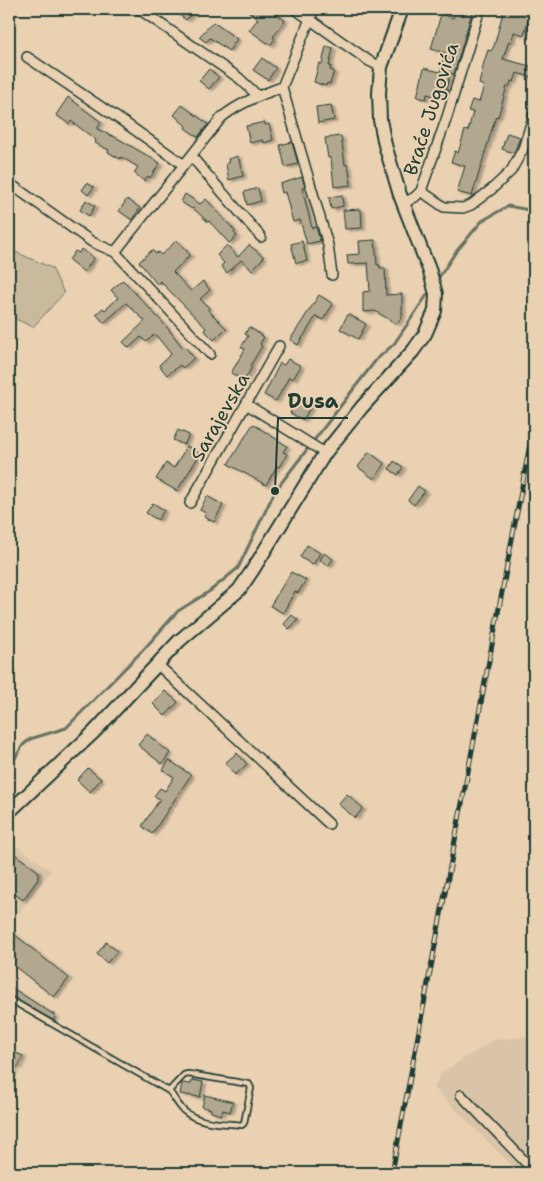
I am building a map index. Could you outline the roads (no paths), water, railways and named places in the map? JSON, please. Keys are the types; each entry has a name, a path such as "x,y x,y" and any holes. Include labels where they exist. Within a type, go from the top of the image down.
{"main road":[{"path":"9,812 94,732 191,630 239,590 321,451 413,351 425,334 435,311 436,294 386,149 380,120 381,67 402,9"}],"street":[{"path":"139,9 238,78 258,96"},
{"path":"295,9 369,61 381,67"},
{"path":"314,9 282,87 328,245 332,275"},
{"name":"Braće Jugovića","path":"404,203 415,197 420,191 447,117 480,9"},
{"path":"27,58 128,125 184,165"},
{"path":"115,252 222,117 235,106 282,87"},
{"name":"Braće Jugovića","path":"420,191 444,207 463,208 471,205 511,171 524,149 534,114"},
{"path":"191,156 261,237"},
{"path":"9,184 92,242 115,252 210,354"},
{"name":"Sarajevska","path":"190,503 279,346"},
{"path":"246,404 321,451"},
{"path":"157,664 329,824"},
{"path":"460,1095 534,1171"}],"lane":[{"path":"9,1000 169,1091 182,1110 193,1118 242,1125 251,1088 249,1084 188,1074 169,1091"}],"waterway":[{"path":"436,282 455,253 482,221 508,206 534,211"},
{"path":"9,768 23,745 30,739 66,728 144,649 178,611 210,591 238,568 275,491 376,360 394,344 431,289"}],"railway":[{"path":"392,1173 534,423"}],"place":[{"name":"Dusa","path":"275,491"}]}
